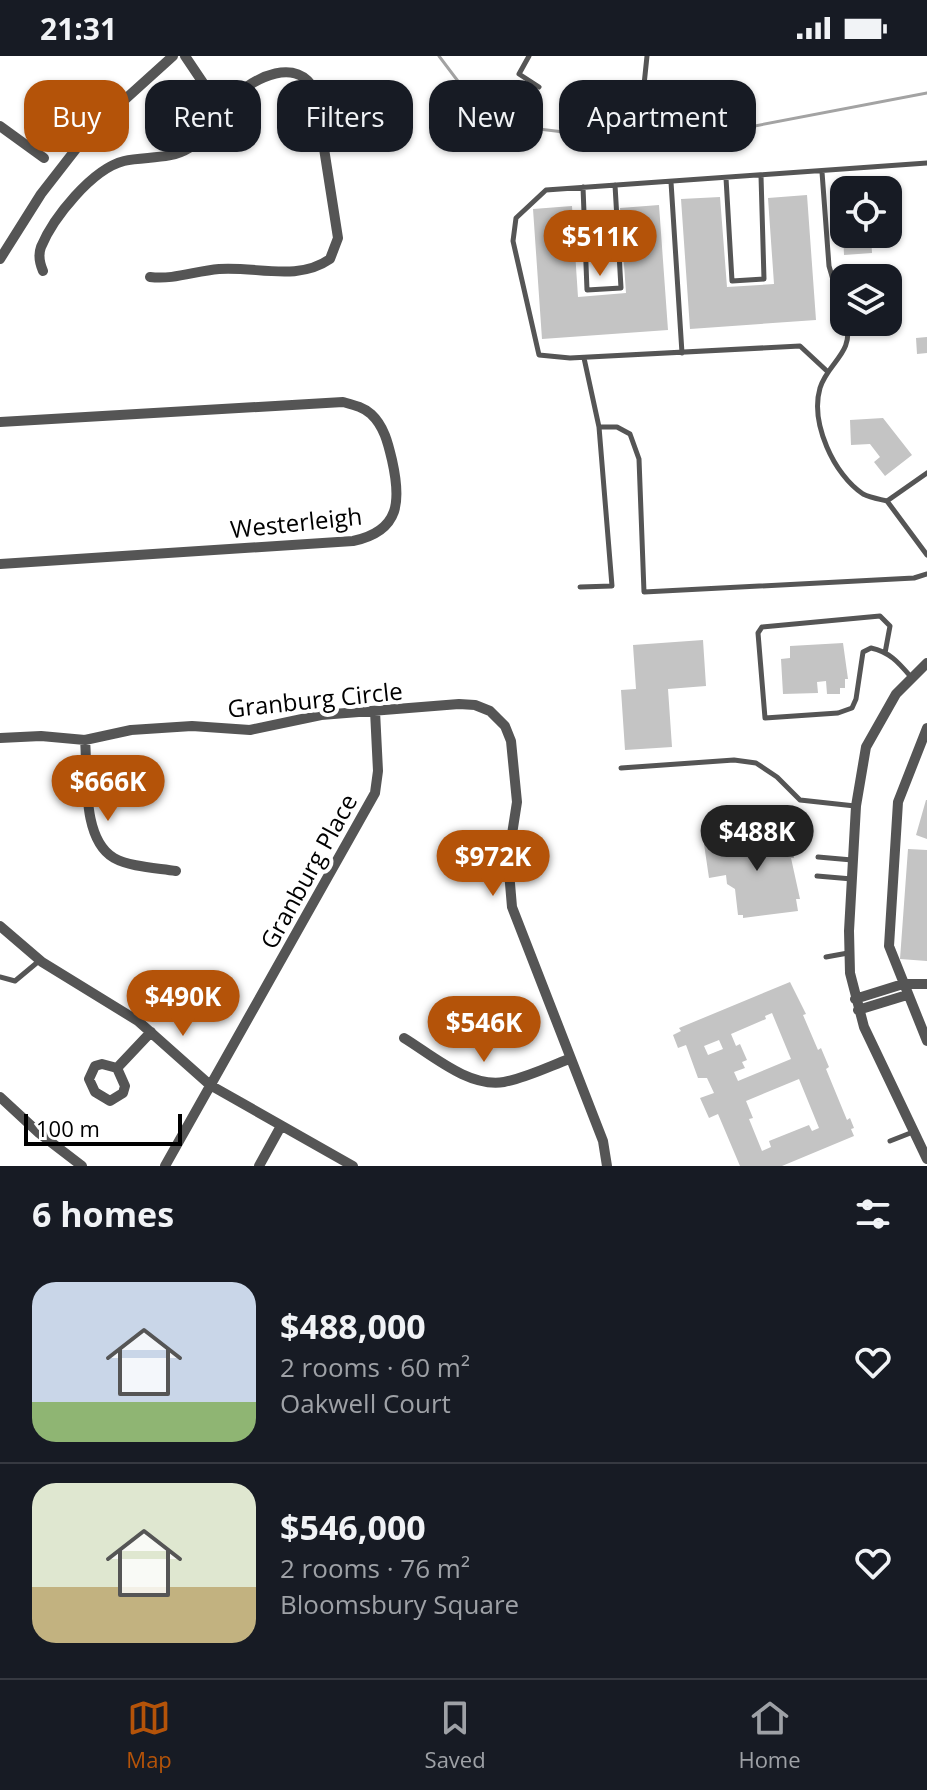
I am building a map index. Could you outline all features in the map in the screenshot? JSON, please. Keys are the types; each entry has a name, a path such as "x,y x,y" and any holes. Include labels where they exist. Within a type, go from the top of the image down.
{"street":[{"path":"0,259 41,194 90,131 173,56"},
{"path":"185,56 201,80"},
{"path":"150,277 174,278 223,268 254,272 309,270 317,268 335,253 338,238 315,91 307,79 294,71 260,80"},
{"path":"0,126 44,158"},
{"path":"43,271 40,248 91,178 123,162 180,152"},
{"name":"Westerleigh","path":"0,422 343,402 360,406 379,422 389,447 397,490 396,512 387,525 375,534 353,541 0,564"},
{"path":"927,663 896,694 866,747 856,806 849,953 856,1004 927,1159"},
{"name":"Granburg Circle","path":"0,738 41,736 85,740 131,730 192,726 250,730 306,717 475,705 490,711 505,726 511,741 517,802 508,860 509,892 516,922 540,975 569,1059 603,1141 607,1166"},
{"name":"Granburg Place","path":"165,1166 375,793 378,771 375,711"},
{"path":"926,1036 889,946 898,802 927,728"},
{"path":"85,740 91,827 96,842 114,858 176,871"},
{"path":"2,933 151,1032 210,1085 353,1166"},
{"path":"856,1004 927,984"},
{"path":"117,1068 151,1032"},
{"path":"404,1038 469,1077 485,1083 512,1080 569,1059"},
{"path":"0,1097 82,1166"},
{"path":"259,1166 281,1126"}],"lane":[{"path":"528,80 519,74 529,56"},
{"path":"645,80 647,56"},
{"path":"828,372 800,346 584,358 539,355 513,241 516,218 546,190 927,163"},
{"path":"822,172 830,269"},
{"path":"726,178 732,281 754,280 764,279 761,176"},
{"path":"671,182 682,353"},
{"path":"583,187 587,290 598,290 621,288 615,185"},
{"path":"847,336 844,355 828,372 819,391 819,419 827,448 852,485 871,497 887,501 926,552"},
{"path":"580,587 612,586 599,427 584,358"},
{"path":"599,427 617,427 630,434 639,459 644,592 927,575"},
{"path":"887,501 927,473"},
{"path":"885,653 890,626 880,616 762,627 758,633 765,718 838,713 852,708 863,652 871,648 885,653 911,677"},
{"path":"621,768 734,760 756,763 770,771 800,800 856,806"},
{"path":"818,857 853,860"},
{"path":"817,876 852,879"},
{"path":"826,957 849,953"},
{"path":"0,977 15,981 40,960"},
{"path":"890,1141 914,1131"}],"building":[{"path":"807,195 816,320 690,329 681,199 720,197 727,287 774,284 768,198"},
{"path":"659,205 668,330 542,339 533,209 572,206 578,297 626,293 620,208"},
{"path":"844,248 872,248 872,253 844,255"},
{"path":"927,337 927,353 917,354 916,338"},
{"path":"883,418 912,455 885,476 874,462 880,457 870,444 851,445 850,420"},
{"path":"703,640 706,686 668,689 672,747 625,750 621,690 636,689 633,645"},
{"path":"843,643 848,679 845,679 845,688 840,688 840,694 827,694 826,681 817,682 818,693 783,694 781,659 790,658 790,646"},
{"path":"927,800 927,839 916,835"},
{"path":"787,832 788,841 792,841 794,858 791,858 800,899 796,899 798,911 743,918 743,915 738,915 735,889 727,884 726,875 709,878 704,844"},
{"path":"908,849 927,850 927,961 900,959"},
{"path":"790,982 806,1014 803,1015 818,1050 821,1048 829,1067 826,1069 847,1120 850,1118 854,1136 782,1166 740,1166 718,1114 709,1118 700,1098 714,1093 707,1078 698,1078 686,1045 678,1048 673,1035 681,1031 679,1028","holes":["772,1013 791,1059 738,1081 734,1072 745,1068 742,1062 747,1060 740,1044 736,1046 731,1034 766,1019 765,1016","719,1040 723,1049 708,1055 704,1046","799,1079 819,1128 812,1131 809,1125 769,1141 771,1147 762,1151 749,1119 753,1118 746,1101"]}],"waterway":[{"path":"439,56 479,109 522,127 597,136 739,129 927,93"}]}
